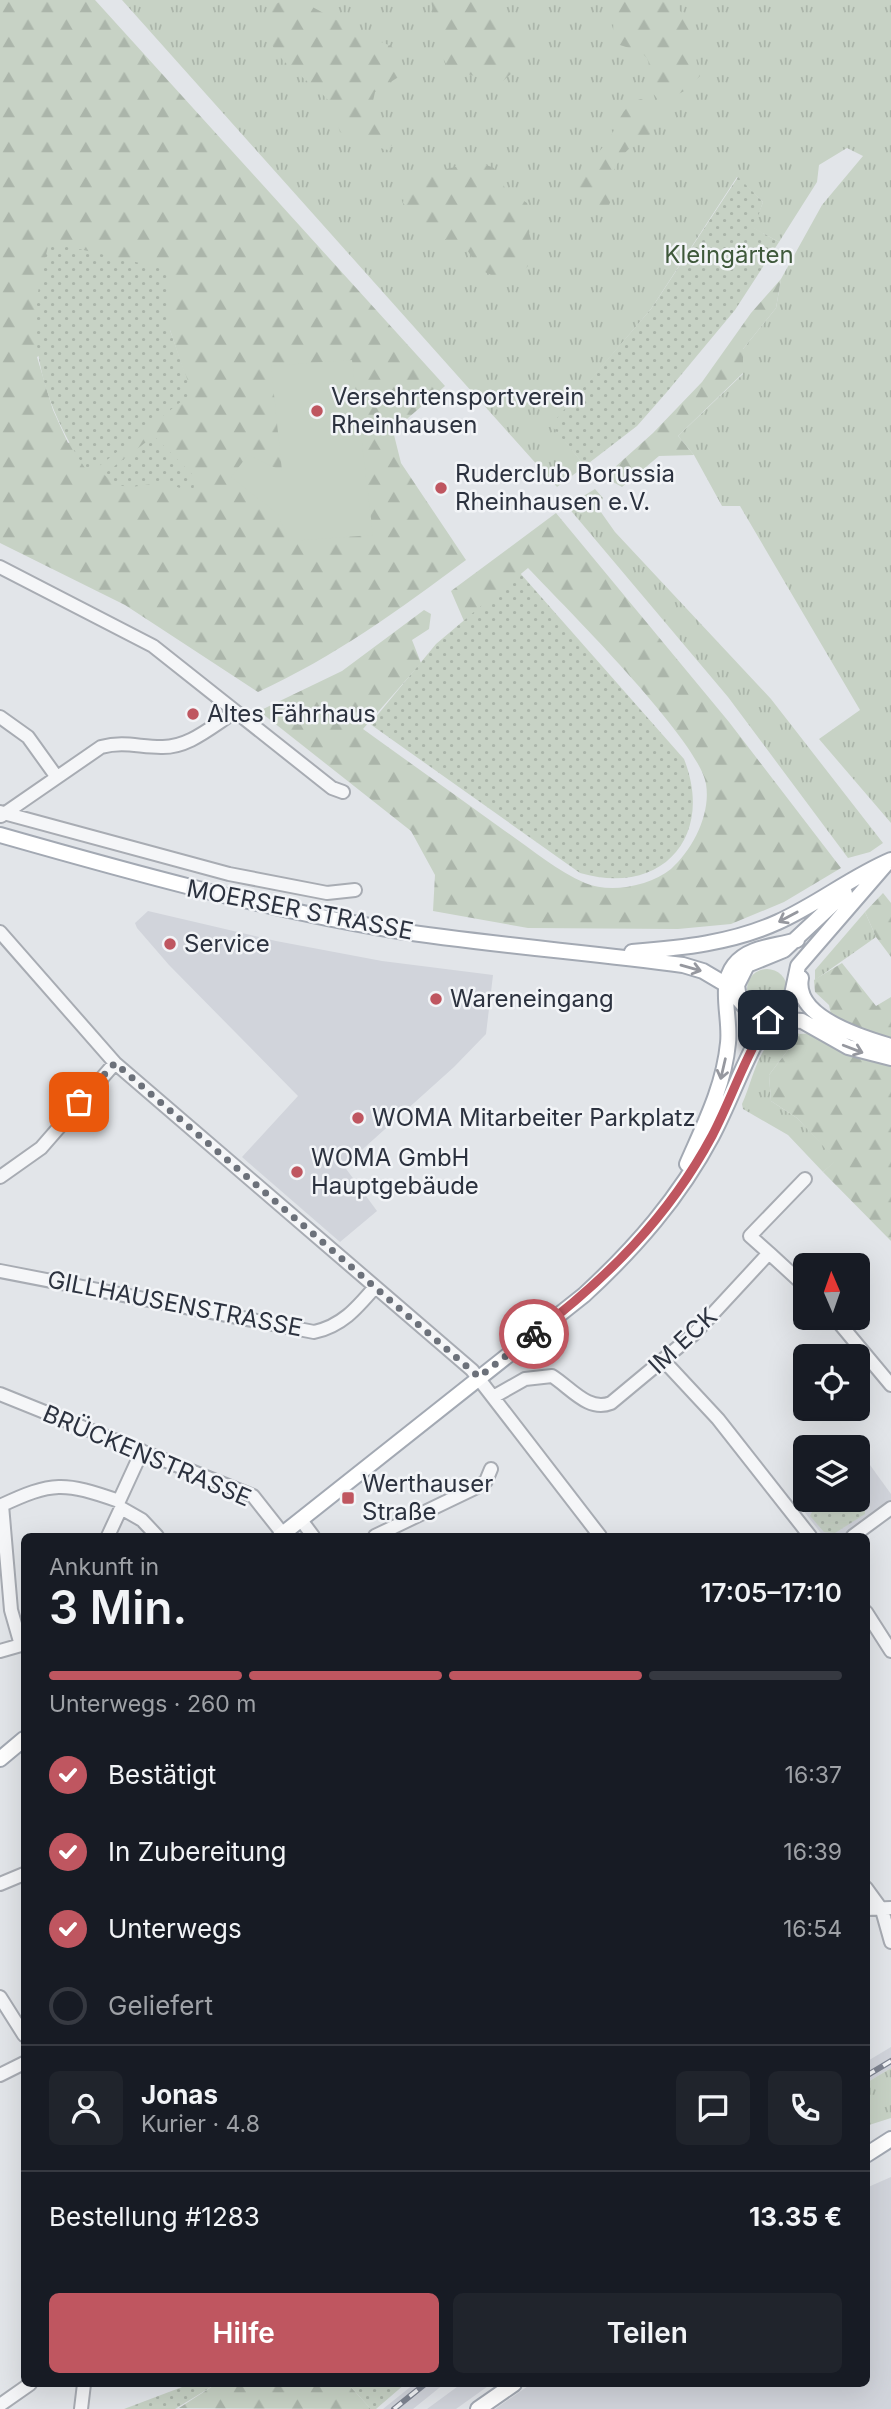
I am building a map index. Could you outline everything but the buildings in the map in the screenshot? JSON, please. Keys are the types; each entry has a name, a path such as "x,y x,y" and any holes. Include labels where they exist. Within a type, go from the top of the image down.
{"main road":[{"name":"MOERSER STRASSE","path":"0,835 180,887 294,912 393,930 683,965 703,971 725,984"},
{"name":"MOERSER STRASSE","path":"606,955 702,945 747,934 778,922 828,896 861,873 891,859"},
{"path":"739,999 739,975 747,965 784,950 839,897 891,859"},
{"path":"284,1533 584,1295 628,1255 662,1216 713,1134 768,1020 790,1004 798,966 891,859"},
{"path":"676,1191 717,1094 724,1070 729,1028 725,984 736,962 752,950 797,940"},
{"path":"816,946 800,985 806,1003 842,1029 891,1045"},
{"path":"725,984 754,1014 768,1020 802,1021 848,1047 891,1058"},
{"path":"0,1759 21,1742"},
{"path":"870,2152 891,2139"},
{"path":"478,2409 510,2387"}],"street":[{"path":"0,566 153,646 332,788 343,792"},
{"path":"2,814 101,747 119,742 161,747 186,743 234,712"},
{"path":"0,718 28,737 56,776"},
{"path":"2,814 229,874 327,892 355,890"},
{"path":"0,932 115,1063 479,1377 598,1533"},
{"path":"0,1177 41,1148 115,1063"},
{"path":"793,1275 751,1236 805,1179"},
{"name":"IM ECK","path":"495,1396 525,1379 552,1376 589,1404 601,1407 611,1403 694,1334 769,1253"},
{"name":"GILLHAUSENSTRASSE","path":"0,1271 314,1332 329,1329 352,1314 375,1287"},
{"path":"845,1330 891,1385"},
{"path":"664,1360 718,1419 808,1533"},
{"name":"BRÜCKENSTRASSE","path":"0,1394 253,1496 280,1533"},
{"path":"109,1533 142,1451"},
{"path":"381,1533 479,1486 486,1481 491,1469"},
{"path":"21,1640 11,1610 1,1505 40,1488 69,1485 120,1505 142,1520 154,1533"},
{"path":"857,1533 891,1508"},
{"path":"301,1520 311,1533"},
{"path":"870,1618 891,1651"},
{"path":"0,1651 21,1646"},
{"path":"0,1884 21,1875"},
{"path":"870,1892 886,1909 891,1942"},
{"path":"0,1997 21,2030"},
{"path":"0,2075 21,2064"},
{"path":"0,2405 26,2387"},
{"path":"81,2409 84,2387"}],"shaded area":[{"path":"148,911 276,941 382,961 493,975 486,1034 454,1067 344,1166 377,1211 340,1242 242,1157 298,1096 169,965 137,928 135,923"},
{"path":"870,1465 891,1494 891,1500 846,1533 821,1533 805,1512 870,1512"},
{"path":"891,2047 891,2068 870,2081 870,2060"},
{"path":"891,2177 891,2409 495,2409 527,2387 870,2387 870,2186"},
{"path":"410,2387 440,2387 413,2409 383,2409"},
{"path":"457,2387 487,2387 456,2409 427,2409"}],"green space":[{"path":"0,0 95,0 445,386 393,431 401,463 466,560 391,615 340,648 258,692 125,605 0,543","holes":["170,270 170,330 191,393 68,443 53,410 37,357"]},
{"path":"122,0 891,0 891,823 819,739 860,710 740,506 722,506 694,455 678,436 743,374 743,349 776,308 781,279 822,205 863,156 847,148 819,165 817,182 779,242 753,228 763,202 737,177 651,309 552,425 585,466 557,487"},
{"path":"283,0 307,4 364,35 391,46 400,55 403,66 400,76 375,92 373,101 375,123 382,132 391,136 392,145 388,150 363,144 340,132 333,106 276,52 270,39 268,24 272,6"},
{"path":"431,0 480,0 494,18 523,36 521,65 503,81 491,81 448,68 440,52"},
{"path":"614,0 673,0 688,23 700,76 686,90 662,103 656,97 650,86 647,58 641,52 617,44 613,35"},
{"path":"641,99 649,103 655,124 651,134 621,158 606,194 611,200 608,208 596,211 585,203 580,194 579,184 583,174 611,136 626,109"},
{"path":"479,162 494,168 505,188 527,203 530,213 528,266 512,280 497,278 481,270 465,247 430,233 403,203 406,183 427,173"},
{"name":"Kleingärten","path":"738,177 763,202 754,228 779,242 735,310 666,393 637,426 585,466 551,425 651,309"},
{"path":"49,242 170,270 170,330 192,393 89,474 57,417 38,355 37,303"},
{"path":"781,279 776,308 743,349 743,373 678,436 694,455 659,456 622,487 604,477 653,433 702,382 751,313"},
{"name":"Versehrtensportverein Rheinhausen","path":"352,360 373,535 289,541 278,514 231,477 248,455 282,471 271,366"},
{"path":"154,436 195,477 193,493 164,482 132,487 114,485 104,474"},
{"path":"595,489 603,498 598,508 615,532 771,699 883,843 870,852 848,858 728,697 567,506"},
{"path":"556,513 729,722 841,868 784,902 731,924 678,929 528,928 433,911 435,875 411,831 259,711 342,671 424,610 431,614 429,629 412,640 421,663 363,729 544,859 585,883 618,888 641,884 671,869 686,852 699,830 706,807 706,784 698,764 656,706 528,568 464,621 451,591"},
{"path":"520,573 684,759 692,787 692,813 686,836 674,854 657,868 635,876 609,878 580,873 370,724 436,644"},
{"path":"883,893 891,903 891,957 876,937 865,912"},
{"path":"865,912 876,937 815,980 815,970"},
{"path":"842,963 876,1006 891,997 891,1041 832,1019 829,1005 815,992 814,980"},
{"path":"767,969 775,970 781,975 786,981 786,997 781,1003 775,1008 767,1009 759,1008 753,1003 748,997 747,989 748,981 753,975 759,970"},
{"path":"789,1031 800,1034 769,1075 771,1101 797,1118 837,1160 823,1172 788,1135 743,1109 742,1104 764,1050 771,1041"},
{"path":"815,1033 891,1060 891,1241 823,1172 836,1160 797,1118 771,1101 769,1075 800,1034"},
{"path":"812,1512 865,1512 835,1533 824,1532 810,1516"},
{"path":"891,2068 891,2118 870,2125 870,2081"},
{"path":"182,2387 211,2387 175,2409 124,2409"},
{"path":"211,2387 351,2387 371,2409 179,2408"},
{"path":"351,2387 402,2387 376,2409 371,2409"}],"railway":[{"path":"870,2074 891,2061"},
{"path":"394,2409 421,2387"}],"way so far":[{"path":"79,1102 115,1063 479,1377 534,1334"}],"place":[{"name":"Versehrtensportverein Rheinhausen","path":"317,411"},
{"name":"Ruderclub Borussia Rheinhausen e.V.","path":"441,488"},
{"name":"Altes Fährhaus","path":"193,714"},
{"name":"Service","path":"170,944"},
{"name":"Wareneingang","path":"436,999"},
{"name":"WOMA Mitarbeiter Parkplatz","path":"358,1118"},
{"name":"WOMA GmbH Hauptgebäude","path":"297,1172"},
{"name":"Werthauser Straße","path":"348,1498"}],"route":[{"path":"534,1334 613,1269 662,1216 676,1191 695,1167 713,1134 756,1038 768,1020"}]}
